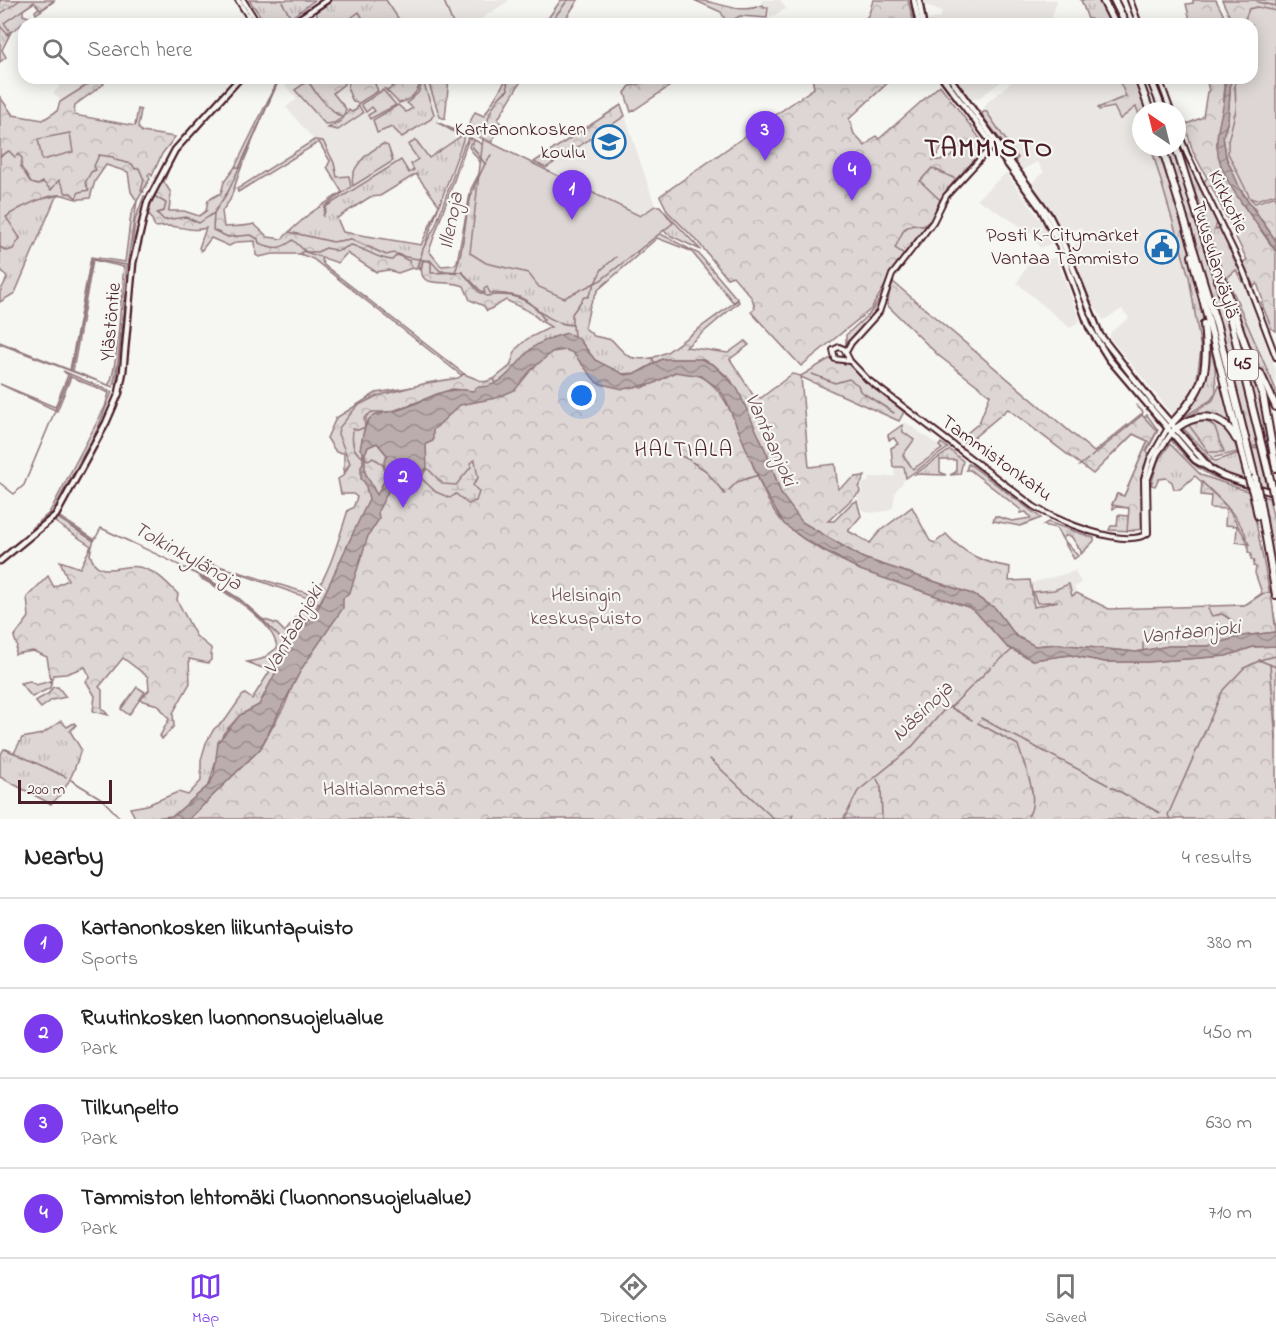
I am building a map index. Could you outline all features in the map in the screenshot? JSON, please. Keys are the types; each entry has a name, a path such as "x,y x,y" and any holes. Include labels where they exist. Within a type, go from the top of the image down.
{"highway":[{"path":"1103,0 1112,18"},
{"path":"1114,0 1123,18"},
{"path":"1140,84 1147,102"},
{"path":"1152,84 1159,102"},
{"name":"Tuusulanväylä","path":"1165,156 1225,357 1276,595"},
{"name":"Tuusulanväylä","path":"1179,156 1248,383 1275,507"},
{"path":"1184,214 1202,299 1241,450 1251,477"},
{"path":"1208,248 1276,407"},
{"path":"1171,429 1191,403 1202,381 1205,355 1202,299"},
{"path":"1245,339 1268,413 1276,468"},
{"path":"1171,429 1194,417 1214,418 1230,429 1241,450"}],"main road":[{"path":"300,18 327,0"},
{"path":"914,0 919,18"},
{"path":"919,0 920,18"},
{"name":"Ylästöntie","path":"0,561 56,515 114,407 123,372 133,263 147,203 181,142 234,84"},
{"path":"948,84 1044,207 1060,236 1100,335 1171,429 1216,472 1276,494"},
{"path":"954,84 995,144"}],"street":[{"path":"238,0 249,18"},
{"path":"243,0 254,18"},
{"path":"1130,0 1137,18"},
{"path":"1161,84 1168,102"},
{"path":"843,360 851,343 879,312 892,275 933,222 946,196 995,144"},
{"name":"Kirkkotie","path":"1186,151 1243,270 1276,357"},
{"path":"850,361 837,360 832,355 834,349 851,343"},
{"path":"840,347 846,353"},
{"name":"Tammistonkatu","path":"846,353 850,361 888,396 1046,514 1095,533 1138,538 1144,536 1149,529 1148,480 1157,453 1171,429"}],"shaded area":[{"path":"336,0 510,0 482,18 312,18"},
{"path":"761,0 780,0 786,9 770,17 768,8 764,8"},
{"path":"923,0 1057,0 1052,18 939,18 942,12 925,5"},
{"path":"60,84 88,84 61,101 53,93"},
{"path":"284,84 429,84 440,117 438,122 463,135 462,139 380,196 370,197 337,218 327,201 342,191 327,167 330,161 319,142 314,140 286,107 297,99"},
{"path":"959,84 998,84 979,98 972,99"},
{"path":"1009,84 1127,84 1134,102 1132,102 1132,156 1154,156 1189,277 1201,350 1196,385 1185,404 1173,415 1110,338 1111,332 1129,318 1122,309 1103,320 1087,294 1070,247 1088,237 1081,227 1064,235 1032,183 1044,172 1037,162 1022,170 983,117 982,111 988,102"},
{"name":"Kartanonkosken koulu","path":"625,116 655,206 640,216 546,168"},
{"path":"1006,173 1041,221 1051,240 1050,244 1040,248 1032,233 977,199"},
{"path":"1056,257 1080,321 1070,328 1017,283 1027,266"},
{"path":"1237,266 1276,371 1275,391 1242,319 1226,277"},
{"path":"905,422 942,448 913,470 903,455 898,429"},
{"path":"904,467 906,478 895,492 893,507 887,511 870,513 861,509 857,495 862,492 862,483 869,482 869,478 895,476 894,468"},
{"path":"1075,571 1081,583 1074,587 1077,593 1034,607 1031,583"}],"green space":[{"path":"0,0 53,2 36,14 35,11 39,8 35,2 23,10 23,15 31,18 18,18 18,27 11,32 2,50 6,57 0,62"},
{"path":"0,0 54,0 41,10 34,2 4,23 10,31 8,35 0,26"},
{"path":"249,0 315,0 290,18 262,18"},
{"path":"330,0 386,0 398,18 319,18 315,11"},
{"path":"561,0 578,0 566,18 548,18"},
{"path":"694,0 744,9 763,5 764,8 768,7 767,18 740,16 724,18 721,12"},
{"path":"873,0 908,0 912,18 866,18"},
{"path":"1081,0 1098,0 1108,18 1088,18"},
{"path":"1193,0 1216,0 1225,18 1190,18 1186,4 1193,3"},
{"path":"1222,0 1276,0 1276,11 1265,9 1257,18 1230,18"},
{"path":"1257,7 1276,11 1276,194 1256,200 1250,198 1228,153 1228,141 1236,110 1235,84 1258,84 1258,18 1245,18 1249,9"},
{"path":"88,84 104,84 75,105 74,115 135,126 138,109 141,110 138,127 142,132 175,137 162,154 152,176 150,173 148,175 150,179 137,201 131,192 128,172 106,165 95,181 90,198 50,196 6,217 20,238 13,249 7,251 0,247 0,97 13,115 43,120 57,111 60,102"},
{"path":"276,84 276,84 241,168 235,167"},
{"path":"304,84 311,84 336,114 343,117 334,123 325,124 295,90"},
{"path":"310,84 344,84 333,93 346,109 343,117 328,106"},
{"path":"348,84 375,84 378,91 359,103 353,102 348,90"},
{"path":"395,84 420,84 414,94 399,103 385,89 389,90"},
{"path":"422,84 424,84 434,114 431,119 402,137 392,127 377,133 373,120 398,105 406,112 413,108 407,103 418,93"},
{"path":"429,84 448,84 445,119 440,117"},
{"path":"503,84 519,84 498,119 501,124 491,143 466,130 475,112 484,116"},
{"path":"673,84 631,112 625,93 630,86"},
{"path":"813,84 887,84 849,119 854,134 865,146 876,136 879,139 940,85 984,144 977,158 956,179 932,168 920,181 940,200 932,219 923,226 913,224 904,229 895,248 904,254 871,309 801,366 751,312 755,308 752,298 733,276 727,278 698,242 668,212 660,196 814,88","holes":["949,139 955,144 962,145 946,159 933,160"]},
{"path":"1121,84 1136,84 1143,102 1132,102 1132,110 1120,119 1114,107 1099,110 1098,108 1126,96"},
{"path":"1207,84 1224,84 1224,113 1217,145 1241,202 1276,252 1276,331 1272,329 1261,302 1263,301 1257,283 1254,287 1243,262 1247,260 1211,186 1206,186 1204,182 1207,178 1193,152 1186,128 1186,125 1203,117 1209,91"},
{"path":"1231,84 1235,84 1236,110 1233,125 1250,198 1255,203 1276,196 1276,241 1239,187 1226,157 1223,136 1228,120"},
{"path":"383,90 396,105 370,119 368,115 375,111 372,107 366,112 361,104"},
{"path":"358,104 363,113 338,130 328,128 341,121 349,110 352,112 357,109"},
{"path":"621,105 625,116 546,168 534,162"},
{"path":"986,111 1018,158 1016,160 983,117 982,113"},
{"path":"437,122 465,135 416,269 412,268 409,261 386,255 351,239 333,242 289,232 309,214 342,192 327,167 330,161 319,142 238,192 237,189 314,140 323,141 334,163 337,177 349,176 351,187 325,206 323,217 327,206 401,160 409,173 414,170 411,164 418,159 408,145 416,140 429,158 461,136","holes":["416,174 439,205 421,245 343,232 337,218 370,197 380,196"]},
{"path":"70,133 73,152 42,160 38,139"},
{"path":"469,137 493,150 631,253 637,253 645,237 640,223 699,254 738,300 733,302 691,251 657,238 598,290 590,305 585,328 594,336 612,340 633,358 652,358 655,363 637,373 619,374 595,360 578,338 567,334 553,338 534,349 514,370 496,384 494,379 510,366 516,349 527,339 551,327 541,321 544,319 538,310 524,299 516,296 480,293 462,272 440,271 423,261 420,270 418,269 423,249 435,227 464,145","holes":["469,138 471,140 469,147 483,166 471,189 457,262 454,265 441,266 429,251"]},
{"path":"483,139 640,216 655,206 660,206 673,223 601,280 564,298 539,287 528,273 486,263 470,253"},
{"path":"383,144 388,146 393,161 353,186 353,173 360,161"},
{"path":"1186,153 1217,222 1215,230 1221,227 1245,280 1242,282 1236,270 1227,278 1276,390 1276,404 1241,324 1182,156 1186,156"},
{"path":"1154,156 1161,156 1183,228 1199,291 1203,322 1205,350 1202,374 1192,396 1175,416 1196,385 1201,350 1189,277"},
{"path":"1168,156 1176,156 1235,344 1258,445 1252,447 1205,277"},
{"path":"235,167 241,168 230,200 222,211 224,227 254,224 268,237 282,239 289,232 333,242 351,239 386,255 394,253 409,261 412,268 398,273 388,270 376,272 347,253 338,263 303,251 300,254 273,254 259,257 256,255 255,241 237,242 229,246 211,238 201,251 199,248 206,228 197,230 170,226 155,227 150,215 146,216 163,174 169,169 164,182 171,193 169,211 184,211 199,216 206,211 208,200 221,193 224,182"},
{"path":"932,168 956,179 940,200 919,182"},
{"path":"60,195 55,199 15,293 0,302 0,292 7,278 0,268 0,247 7,251 20,238 2,220 25,203"},
{"path":"144,196 147,197 134,241 120,377 116,384 135,220"},
{"path":"137,201 113,387 0,344 0,342 70,370 91,257 125,262 131,214","holes":["93,260 124,267 117,349 108,385 73,371"]},
{"path":"662,209 701,250 667,234 663,229"},
{"path":"931,220 904,254 894,248 907,227 922,226"},
{"path":"303,251 325,257 321,259 324,265 464,374 461,375 313,259 300,254"},
{"path":"430,260 440,271 462,272 480,293 485,293 484,289 487,287 490,293 507,294 527,301 544,319 541,321 530,312 506,300 487,311 484,306 470,300 464,286 427,280 421,271 423,261"},
{"path":"892,281 1094,452 1141,414 1157,431 1146,451 1150,454 1141,486 1143,529 1127,531 1129,508 1112,505 1117,494 1124,496 1148,441 1133,434 1093,474 1008,409 966,444 960,439 979,423 990,395 939,356 887,305"},
{"path":"882,296 876,313 846,343 846,335 870,313"},
{"path":"1227,299 1258,384 1270,441 1265,443"},
{"path":"738,300 739,302 686,347 728,353 745,341 749,345 730,359 753,395 761,398 792,374 801,376 829,359 850,364 862,378 904,412 899,421 801,377 809,467 835,464 838,489 855,477 865,476 859,487 860,492 828,521 834,521 857,501 861,516 848,531 870,543 880,531 912,507 930,541 935,543 946,534 960,547 975,556 1010,567 1009,581 1030,580 1034,607 1058,601 1037,603 1033,592 1054,590 1069,584 1072,596 1077,593 1109,609 1245,605 1262,594 1271,592 1276,632 1242,636 1208,646 1169,646 1136,652 1058,644 1035,646 1016,636 995,608 972,594 863,558 802,522 784,502 768,456 731,380 714,365 701,359 662,359 655,363 652,358 667,352"},
{"path":"1206,328 1215,366 1216,392 1211,400 1178,421 1197,399 1203,384"},
{"name":"Helsingin keskuspuisto","path":"562,343 591,363 641,388 673,373 699,375 716,389 730,409 772,508 800,537 851,565 968,607 977,613 1007,647 1032,660 1070,655 1105,662 1146,662 1226,656 1253,647 1276,646 1276,819 189,819 260,749 285,705 340,592 353,550 383,495 441,408 486,396"},
{"path":"63,371 112,392 98,428 52,512 30,530 49,513 105,407 109,393 71,377 57,411 0,384 55,407 68,375"},
{"path":"464,374 484,382 494,379 496,384 473,391 452,389 390,412 372,412 364,418 365,427 358,430 353,429 352,440 356,451 368,460 372,458 382,464 385,472 384,482 373,505 353,534 334,578 320,602 314,604 311,599 328,568 348,510 353,508 357,497 353,494 341,494 338,479 344,475 350,463 338,434 339,428 357,406 377,396 427,383 458,378"},
{"path":"1220,384 1234,430 1214,419 1201,416 1180,423 1213,400"},
{"path":"418,386 422,390 421,399 401,410 374,415 366,424 366,415 377,410 362,408 358,430 365,427 363,458 347,467 344,475 344,453 336,452 327,438 336,418 376,393"},
{"path":"1147,415 1158,430 1140,464 1134,531 1109,530 1111,526 1117,526 1118,515 1129,516 1129,508 1116,507 1113,509 1112,504 1117,494 1124,496 1148,441 1133,434 1112,455 1109,453"},
{"path":"1198,418 1219,424 1224,428 1238,452 1212,458 1181,426"},
{"path":"1201,421 1214,427 1224,452 1209,452 1188,424"},
{"path":"902,425 903,432 914,440 903,455 913,469 942,449 939,446 941,443 948,448 906,478 904,467 893,467 891,448 898,444 894,438 889,440 888,435"},
{"path":"1181,428 1209,459 1216,461 1239,453 1247,482 1210,466 1180,432"},
{"path":"1170,439 1203,468 1249,489 1213,477 1197,467"},
{"path":"377,443 387,455 384,465 366,462 365,453 368,447"},
{"path":"1170,444 1201,475 1250,492 1276,625 1234,605 1245,605 1262,593 1255,573 1256,567 1253,566 1254,560 1248,552 1244,532 1231,511 1195,476 1180,489 1174,489 1172,482 1166,478 1159,479 1155,486 1151,485 1158,461"},
{"path":"1258,447 1267,487 1260,485 1252,449"},
{"path":"950,450 963,461 960,474 950,475 956,472 956,460 940,460 940,472 946,475 915,474"},
{"path":"475,460 478,478 473,485 479,492 476,501 468,504 456,494 450,498 436,492 421,478 427,468 443,484 456,485 471,467 470,463"},
{"path":"968,464 1041,518 1020,526 993,521 995,516 1012,521 1031,518 1026,512 1020,513 1021,510 970,470 966,470"},
{"path":"1202,482 1227,507 1249,544 1236,542 1237,526 1225,525 1226,509 1210,508 1211,496 1201,495"},
{"path":"1262,496 1269,498 1276,529 1276,580"},
{"path":"58,516 94,539 90,554 98,567 111,569 139,567 151,571 165,581 178,594 177,600 196,636 211,648 211,660 208,663 189,659 190,683 173,713 174,726 162,739 160,736 169,719 158,705 140,700 149,690 148,677 123,658 99,687 102,690 102,708 108,715 93,711 95,696 86,681 90,677 85,667 66,674 53,675 50,688 32,697 20,683 30,681 36,685 51,681 47,657 33,651 15,654 17,646 14,637 29,617 27,597 48,576 54,587 68,580 60,561 80,568 91,546 55,522"},
{"path":"1048,522 1094,538 1094,541 1081,554 1071,536 1065,536 1063,539 1078,556 1074,559 1056,528 1043,525"},
{"path":"209,563 310,594 316,593 314,604 320,602 288,649 259,705 240,715 223,734 209,785 173,816 136,819 130,808 147,805 178,792 188,795 201,781 201,760 206,743 214,729 226,719 242,696 245,694 252,699 270,671 247,662 262,659 277,648 274,637 267,627 246,607 200,578 205,577 240,599 262,619 277,624 285,632 311,599"},
{"path":"53,687 58,687 66,697 52,700 41,708 35,701 48,694"},
{"path":"137,687 145,692 129,715 121,709"},
{"path":"61,721 67,727 74,723 76,725 70,731 81,749 66,786 51,804 0,777 0,756 4,749 14,753 22,738 42,734"}],"water":[{"path":"1225,84 1231,84 1228,120 1223,136 1226,157 1242,193 1276,241 1276,252 1232,188 1220,161 1217,138"},
{"path":"567,333 578,338 595,360 625,375 637,373 662,359 701,359 714,365 737,388 768,456 781,494 802,522 863,558 972,594 995,608 1016,636 1035,646 1058,644 1136,652 1169,646 1208,646 1242,636 1276,632 1276,646 1253,647 1226,656 1147,662 1105,662 1070,655 1032,660 1007,647 977,613 968,607 860,570 804,539 784,524 764,491 724,396 718,388 701,376 675,372 653,384 623,389 597,383 573,353 566,350 552,352 531,370 515,390 496,398 460,405 433,430 433,441 426,444 427,468 407,482 401,479 393,482 378,511 379,519 368,536 350,592 343,598 343,608 302,668 260,749 189,819 157,819 173,816 209,785 214,775 218,742 240,715 259,705 289,646 318,608 369,499 365,483 361,479 363,452 360,449 368,420 377,414 408,407 442,392 473,391 477,387 494,384 502,380 532,348","holes":["377,443 387,455 384,462 385,479 377,495 365,472 365,453 368,447"]}],"waterway":[{"path":"0,14 20,0"},
{"path":"281,0 291,18"},
{"name":"Illenoja","path":"554,18 568,0"},
{"path":"444,1 451,18"},
{"path":"1257,2 1276,6"},
{"path":"351,18 359,12 362,18"},
{"path":"214,213 229,190 277,84"},
{"name":"Illenoja","path":"476,136 487,126 494,106 500,96 508,90 507,84"},
{"name":"Illenoja","path":"455,272 459,262 470,200 485,164 472,146 474,141"},
{"path":"0,156 9,151 15,157 18,154 22,158 21,167 31,183 38,185 43,182 51,190 59,180 66,193 71,193 76,198 79,192 89,190 85,183 91,172 96,170 94,166 99,155 113,157 115,160 132,164 135,169 139,168 144,180 141,191 144,192"},
{"path":"485,164 491,155"},
{"path":"154,196 166,203 164,211 157,213 164,220 186,217 199,223 214,213 213,230 228,237 251,235 258,239 259,243 273,247 284,246 293,240 306,252 317,252 326,248 338,251 351,245 387,259 392,260 398,254 431,262 431,273 462,272 486,296 516,297 560,323 573,325 574,336"},
{"path":"572,325 572,314 584,297 588,297 602,269 616,257"},
{"path":"71,371 92,259 126,265"},
{"path":"812,374 835,383 849,379 858,385 860,391 894,413"},
{"path":"0,483 14,494 24,485 70,375"},
{"path":"1091,457 1142,415 1143,412 1136,405"},
{"path":"681,456 690,460"},
{"path":"1079,466 1088,459"},
{"path":"692,462 705,470 725,494"},
{"path":"728,491 737,482 758,475"},
{"name":"Tolkinkylänoja","path":"58,518 94,541 101,528 204,578 244,603 290,648"},
{"name":"Vantaanjoki","path":"1208,609 1212,616 1222,614 1233,621"},
{"name":"Vantaanjoki","path":"1143,643 1143,651"},
{"name":"Näsinoja","path":"994,665 1012,650"},
{"path":"1170,819 1168,815 1223,690 1244,668 1276,656"},
{"path":"1259,660 1276,667"},
{"path":"1270,664 1276,740"},
{"name":"Näsinoja","path":"844,819 858,791 910,749 943,711 952,706 991,667"},
{"path":"950,707 972,720"},
{"path":"981,718 1010,734"},
{"path":"978,723 1018,745 1032,791 1032,809 1028,816"},
{"path":"1013,735 1108,785"},
{"path":"6,749 66,777"},
{"path":"710,759 774,819"},
{"name":"Näsinoja","path":"877,779 881,787 882,819"},
{"path":"71,780 102,799 121,819"},
{"path":"1111,787 1160,813"},
{"path":"791,819 793,814"}],"place":[{"name":"Kartanonkosken koulu","path":"609,142"},
{"name":"Tilkunpelto","path":"765,161"},
{"name":"Tammiston lehtomäki (luonnonsuojelualue)","path":"852,201"},
{"name":"Kartanonkosken liikuntapuisto","path":"572,220"},
{"name":"Posti K-Citymarket Vantaa Tammisto","path":"1162,247"},
{"name":"Ruutinkosken luonnonsuojelualue","path":"403,508"}],"district":[{"name":"TAMMISTO","path":"989,150"},
{"name":"HALTIALA","path":"684,451"}],"park label":[{"name":"Haltialanmetsä","path":"384,790"}]}
